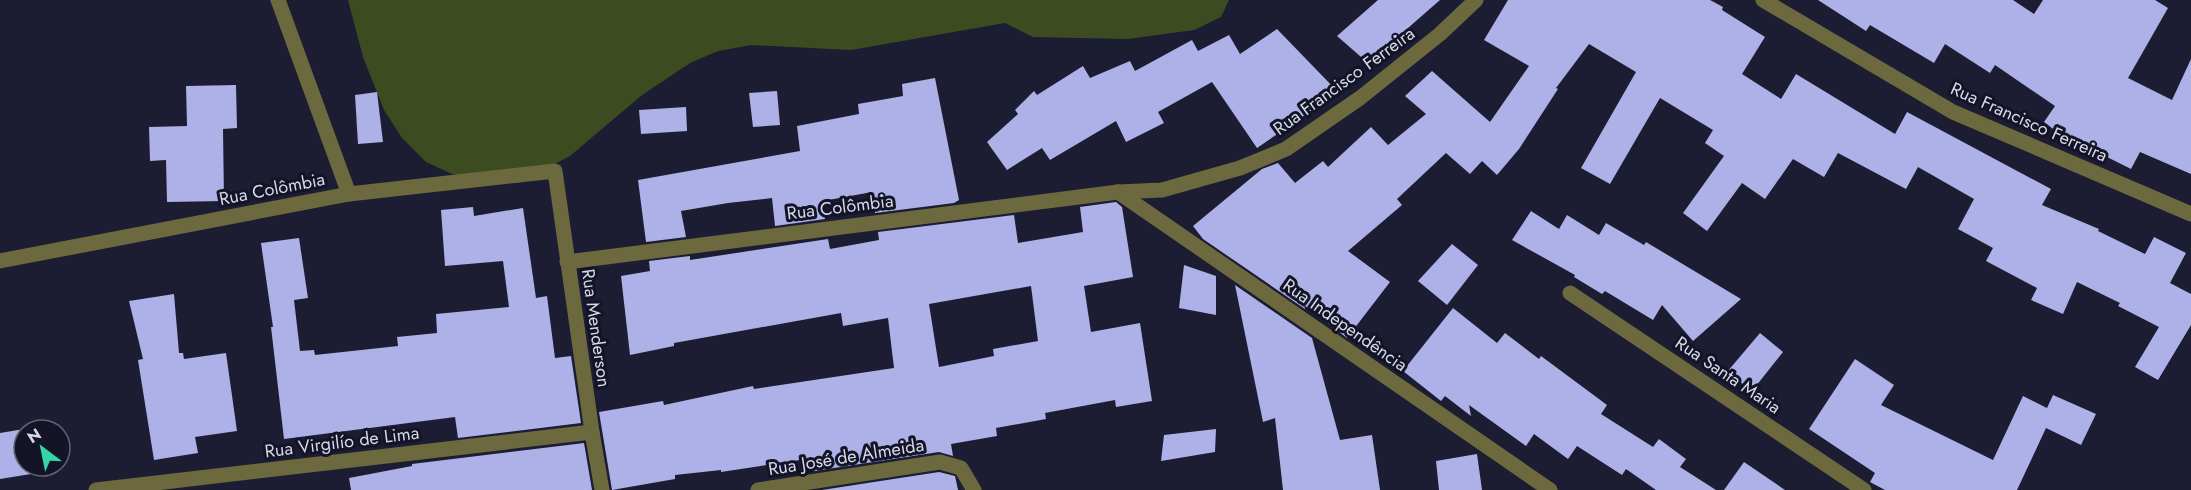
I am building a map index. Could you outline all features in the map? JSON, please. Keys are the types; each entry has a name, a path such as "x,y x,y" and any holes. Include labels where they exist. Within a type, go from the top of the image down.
{"street":[{"path":"278,0 349,194"},
{"name":"Rua Francisco Ferreira","path":"1118,192 1162,190 1240,168 1286,149 1360,98 1440,34 1476,0"},
{"name":"Rua Francisco Ferreira","path":"1763,0 1953,112 2191,214"},
{"name":"Rua Colômbia","path":"0,261 349,194 555,171"},
{"name":"Rua Menderson","path":"555,171 592,432 603,490"},
{"name":"Rua Colômbia","path":"567,262 1118,192"},
{"name":"Rua Independência","path":"1118,192 1550,490"},
{"name":"Rua Santa Maria","path":"1569,293 1864,490"},
{"name":"Rua Virgilío de Lima","path":"96,490 592,432"},
{"name":"Rua José de Almeida","path":"758,490 940,462 961,468 974,490"}],"green space":[{"path":"348,0 1229,0 1221,17 1194,30 1128,39 1033,37 1005,23 851,50 751,45 718,51 690,63 642,95 570,156 518,183 486,181 452,174 426,162 402,138 384,110 363,57"}],"building":[{"path":"1378,0 1440,0 1368,63 1337,36"},
{"path":"1508,0 1710,0 1765,37 1742,74 1781,99 1796,74 1895,134 1907,112 2051,189 2042,205 2099,229 2098,231 2145,254 2154,237 2186,253 2170,283 2191,294 2191,325 2158,380 2135,367 2159,327 2118,306 2120,303 2077,282 2063,314 2031,300 2037,288 1986,261 1993,248 1958,229 1974,199 1918,167 1906,189 1838,153 1824,177 1793,159 1765,199 1742,183 1707,231 1683,213 1724,156 1705,143 1713,130 1660,98 1610,184 1581,168 1636,72 1589,44 1556,88 1558,89 1519,149 1497,175 1482,161 1470,174 1446,153 1397,199 1402,205 1348,251 1390,282 1347,338 1304,305 1305,309 1203,239 1193,226 1262,169 1278,163 1295,183 1323,161 1328,167 1371,127 1388,145 1426,114 1405,96 1432,71 1490,122 1529,66 1484,40"},
{"path":"1818,0 2013,0 2034,14 2043,0 2155,0 2168,8 2128,78 2172,100 2191,59 2191,174 2140,152 2131,169 2057,132 2044,122 2055,106 1995,65 1990,73 1945,44 1934,63 1870,25 1866,31"},
{"path":"1277,29 1338,92 1257,148 1212,82 1158,112 1164,123 1126,142 1116,121 1050,160 1042,148 1007,170 987,142 1018,114 1015,110 1034,91 1037,95 1083,66 1090,78 1130,61 1135,71 1192,40 1198,51 1229,35 1240,54"},
{"path":"935,78 959,200 954,203 875,213 872,192 823,201 825,219 775,226 772,198 728,203 681,211 686,237 646,242 638,180 800,151 797,126 859,114 858,104 903,96 902,84"},
{"path":"236,85 237,128 223,129 224,201 167,202 166,160 150,161 149,127 187,126 186,86"},
{"path":"777,91 780,125 753,127 749,93"},
{"path":"377,92 383,142 358,144 355,95"},
{"path":"686,107 687,131 641,134 639,110"},
{"path":"1116,202 1122,207 1133,277 1084,286 1091,332 1140,323 1152,401 1116,407 1115,400 1045,413 1046,419 996,428 997,436 951,444 953,456 939,452 814,471 813,458 721,472 721,470 675,475 675,479 612,490 599,412 663,401 664,405 753,386 754,389 894,368 888,318 843,326 841,313 674,343 674,346 630,355 621,276 650,271 649,261 690,256 690,260 828,239 830,249 879,240 878,232 1014,215 1018,243 1083,232 1080,207","holes":["1031,286 1038,341 993,349 994,356 939,367 929,304"]},
{"path":"473,207 474,216 523,208 536,298 547,296 555,358 571,356 581,423 458,438 455,417 284,439 271,327 273,327 261,243 299,238 308,298 294,300 300,351 314,350 315,355 398,346 397,337 437,333 436,314 509,307 503,261 445,266 441,210"},
{"path":"1531,211 1559,229 1567,215 1599,235 1606,223 1644,245 1646,242 1741,299 1693,341 1662,305 1653,320 1605,291 1602,294 1574,277 1575,275 1512,240"},
{"path":"1452,244 1478,265 1447,305 1418,281"},
{"path":"1184,265 1216,276 1216,315 1179,308"},
{"path":"1235,285 1312,338 1340,440 1372,435 1380,490 1283,490 1275,418 1263,422"},
{"path":"174,294 179,353 183,353 184,359 226,353 237,431 195,437 198,453 154,460 138,360 143,359 129,301"},
{"path":"1453,308 1497,343 1505,333 1539,359 1541,356 1607,405 1601,414 1653,447 1659,439 1686,459 1680,467 1716,490 1656,490 1626,469 1622,475 1577,446 1568,459 1534,434 1526,446 1469,405 1471,416 1445,396 1441,401 1403,371"},
{"path":"1760,333 1783,352 1752,391 1727,372"},
{"path":"1855,359 1894,385 1881,405 1993,460 2023,396 2047,408 2053,395 2096,414 2081,445 2046,428 2017,490 1885,490 1870,482 1875,473 1809,429"},
{"path":"1216,429 1215,452 1161,461 1164,435"},
{"path":"12,431 12,477 0,479 0,433"},
{"path":"584,443 592,490 351,490 349,478 412,466 412,464"},
{"path":"1477,454 1482,490 1439,490 1436,461"},
{"path":"1744,462 1785,490 1724,490"},
{"path":"939,472 955,476 958,490 822,490"}]}
